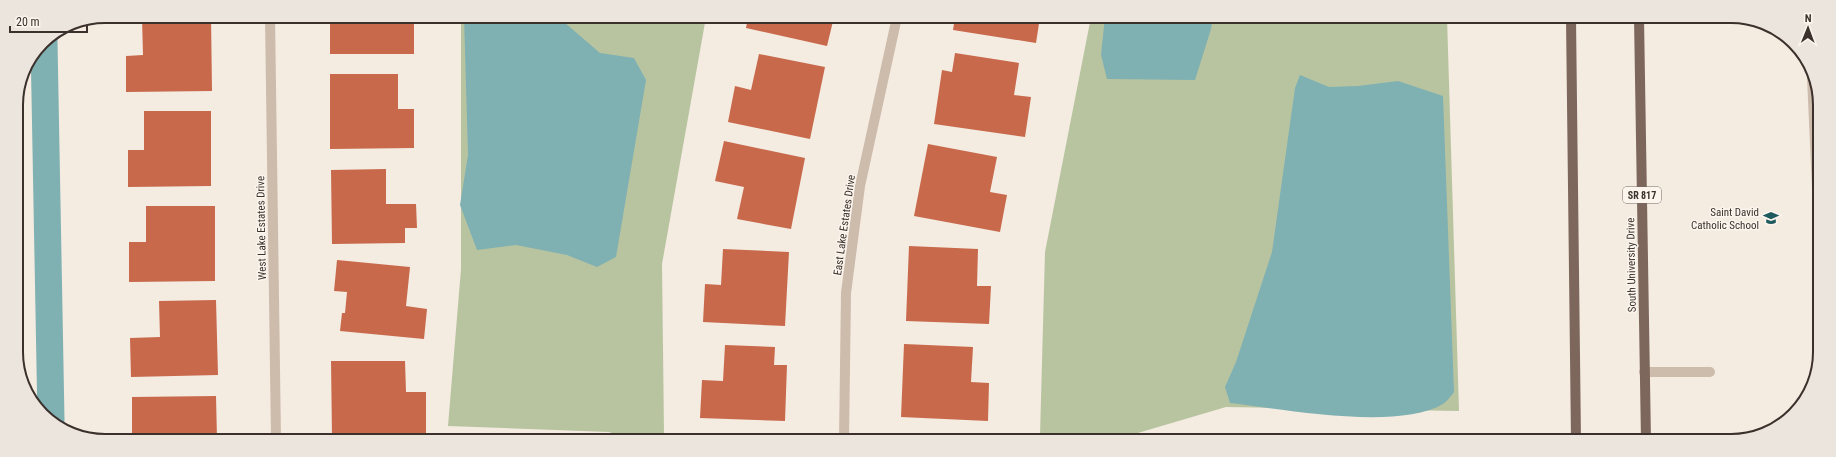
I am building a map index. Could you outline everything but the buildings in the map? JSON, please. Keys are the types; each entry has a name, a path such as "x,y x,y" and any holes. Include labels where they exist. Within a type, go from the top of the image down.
{"main road":[{"path":"1571,23 1576,434"},
{"name":"South University Drive","path":"1639,23 1646,434"}],"street":[{"name":"West Lake Estates Drive","path":"270,23 276,434"},
{"name":"East Lake Estates Drive","path":"844,434 846,293 860,186 895,23"},
{"path":"1644,372 1710,372"}],"green space":[{"path":"461,23 705,23 662,264 664,434 615,434 609,432 448,426 461,269"},
{"path":"1090,23 1447,23 1459,411 1226,407 1134,434 1040,434 1045,252"}],"water":[{"path":"464,23 565,23 600,53 634,58 646,80 616,257 597,267 567,255 516,245 477,250 460,205 468,155"},
{"path":"1104,23 1212,23 1195,80 1107,79 1101,55"},
{"path":"1300,75 1329,87 1358,86 1398,81 1443,96 1454,392 1443,404 1423,412 1397,416 1339,416 1230,403 1225,387 1236,362 1272,252 1295,88"}],"waterway":[{"path":"44,50 51,413"}],"place":[{"name":"Saint David Catholic School","path":"1771,218"}]}
